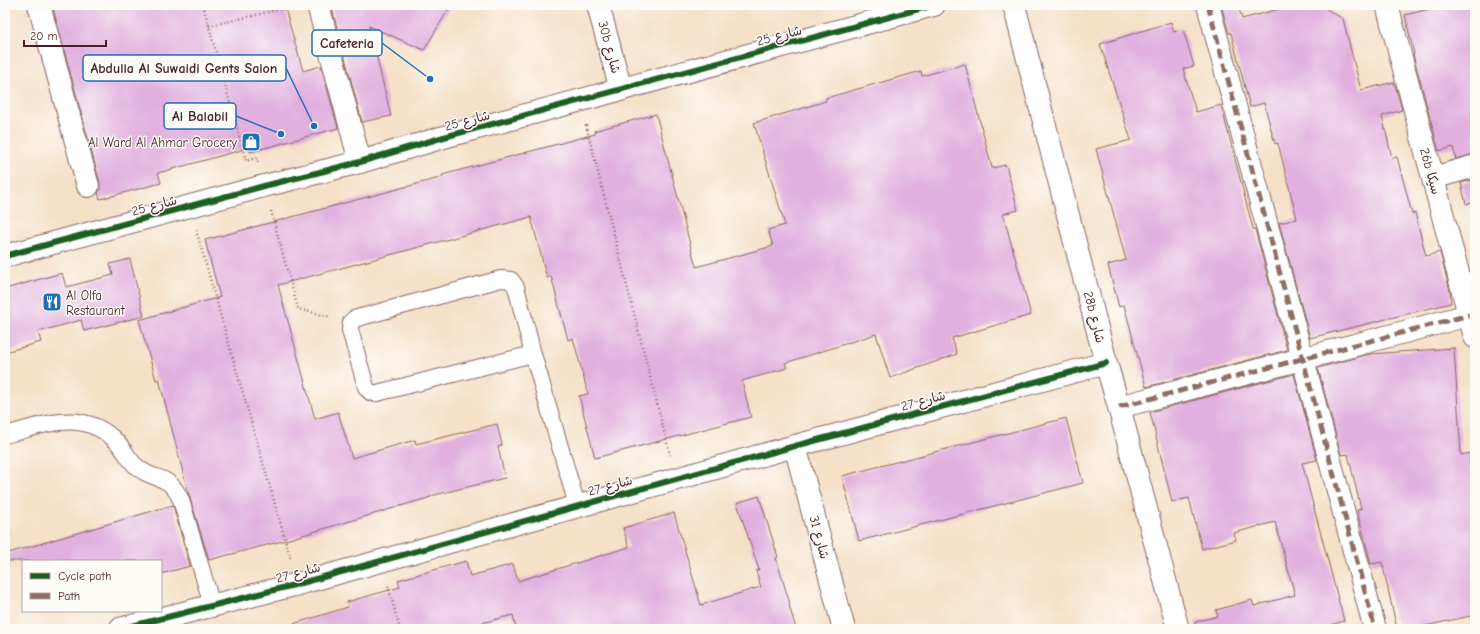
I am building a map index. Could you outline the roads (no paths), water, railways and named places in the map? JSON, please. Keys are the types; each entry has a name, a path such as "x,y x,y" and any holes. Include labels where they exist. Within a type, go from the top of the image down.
{"street":[{"path":"39,5 88,186"},
{"path":"318,5 360,162"},
{"name":"30b شارع","path":"598,5 621,90"},
{"name":"شارع 25","path":"5,256 264,186 360,162 444,137 934,5"},
{"name":"28b شارع","path":"1014,5 1106,363 1178,629"},
{"path":"1208,5 1374,629"},
{"name":"26b سيكا","path":"1387,5 1475,336"},
{"path":"1433,178 1475,166"},
{"path":"1119,407 1469,315"},
{"name":"شارع 27","path":"120,629 298,584 577,505 1106,363"},
{"name":"شارع 31","path":"795,446 844,629"}],"lane":[{"path":"534,354 374,394 370,393 366,387 349,326 351,322 358,317 506,279 510,280 516,287 577,505"},
{"path":"5,435 71,420 89,424 104,431 118,443 136,466 146,473 168,481 176,489 181,500 212,605"}],"place":[{"name":"Cafeteria","path":"430,79"},
{"name":"Abdulla Al Suwaidi Gents Salon","path":"314,126"},
{"name":"Al Balabil","path":"281,134"},
{"name":"Al Ward Al Ahmar Grocery","path":"251,142"},
{"name":"Al Olfa Restaurant","path":"52,302"}]}
